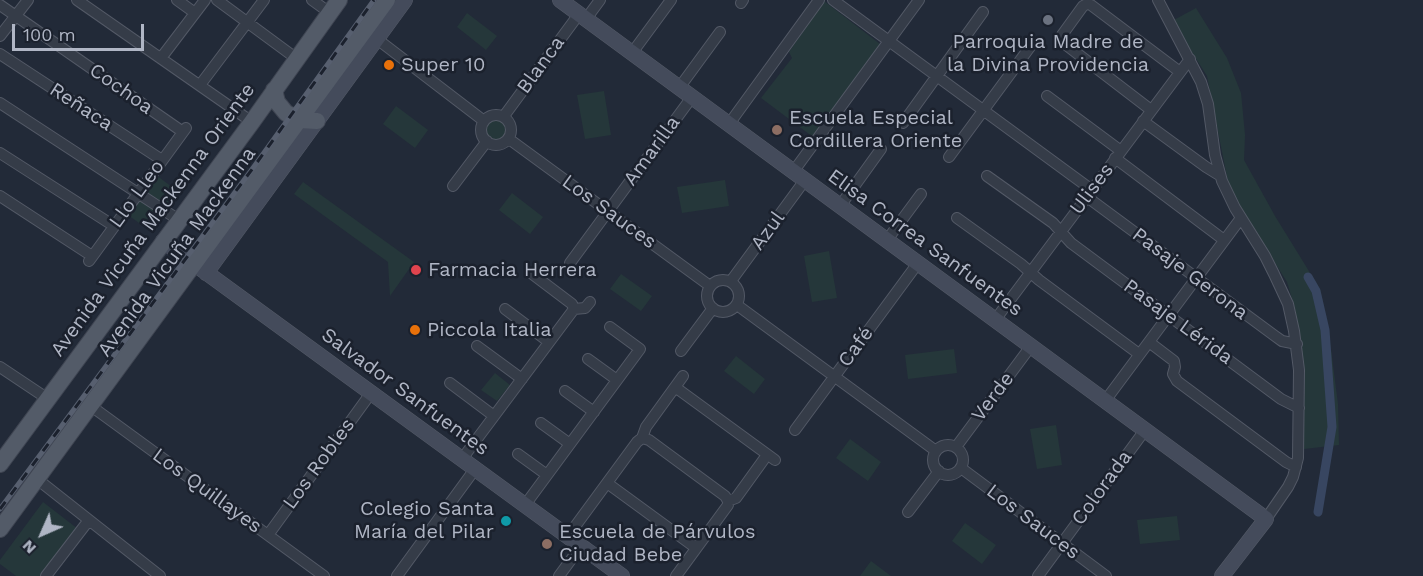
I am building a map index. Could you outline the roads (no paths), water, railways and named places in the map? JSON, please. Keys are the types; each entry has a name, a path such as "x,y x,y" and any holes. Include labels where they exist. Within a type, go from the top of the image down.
{"main road":[{"name":"Avenida Vicuña Mackenna","path":"3,520 200,269 300,120 382,7 395,0"},
{"name":"Avenida Vicuña Mackenna Oriente","path":"0,464 334,7"},
{"path":"274,90 277,102 286,112 300,120 317,121"}],"street":[{"path":"0,36 28,0"},
{"path":"77,0 252,122"},
{"path":"177,0 195,13"},
{"path":"162,58 205,0"},
{"path":"217,0 297,59"},
{"path":"200,85 264,0"},
{"path":"312,0 334,7"},
{"path":"200,269 317,121 405,0"},
{"name":"Elisa Correa Sanfuentes","path":"560,0 1266,519"},
{"name":"Blanca","path":"504,116 582,16 600,0"},
{"path":"632,53 671,0"},
{"path":"729,124 819,0"},
{"name":"Pasaje Gerona","path":"833,0 983,110 1196,278 1282,341 1297,344"},
{"name":"Azul","path":"731,281 889,41 919,0"},
{"path":"1158,0 1196,70 1210,114 1219,175 1230,199 1282,289 1292,317 1297,344 1299,408 1296,467 1288,487 1222,576"},
{"path":"1152,110 1063,43 1060,39 1062,34 1083,6 1089,4 1180,72"},
{"name":"Cochoa","path":"0,6 184,130"},
{"path":"903,123 983,12"},
{"name":"Amarilla","path":"570,263 608,212 685,92 720,32"},
{"path":"377,39 484,121"},
{"path":"949,157 1030,47"},
{"name":"Reñaca","path":"0,54 162,160"},
{"name":"Ulises","path":"995,320 1190,59"},
{"path":"1047,96 1224,240"},
{"path":"0,103 179,220"},
{"path":"491,115 504,116 511,127 508,139 496,145 487,141 481,129 484,121 491,115"},
{"path":"1143,121 1219,175"},
{"name":"Llo Lleo","path":"0,196 90,258 184,130"},
{"name":"Los Sauces","path":"508,139 710,286"},
{"path":"453,186 487,141"},
{"path":"840,206 881,149"},
{"path":"0,153 114,226"},
{"name":"Pasaje Lérida","path":"987,176 1053,224 1071,243 1281,399 1299,408"},
{"path":"887,240 921,194"},
{"path":"957,218 1139,354"},
{"path":"1105,401 1241,218"},
{"name":"Salvador Sanfuentes","path":"163,241 622,576"},
{"name":"Café","path":"795,430 918,263"},
{"path":"531,273 572,304 574,309"},
{"path":"721,279 731,281 738,289 740,296 737,305 730,311 722,312 712,309 707,299 710,286 721,279"},
{"path":"462,459 574,309 585,308 590,302"},
{"path":"737,305 936,451"},
{"path":"505,309 549,342"},
{"path":"681,351 712,309"},
{"path":"525,505 640,349 610,327"},
{"path":"1149,342 1174,361 1173,374 1177,381 1286,462 1296,467"},
{"path":"477,346 522,379"},
{"name":"Verde","path":"956,447 1031,346"},
{"path":"588,359 617,380"},
{"path":"0,367 48,399"},
{"path":"568,536 642,438 646,427 683,376"},
{"path":"450,383 494,416"},
{"path":"675,387 771,458 736,498 728,501"},
{"path":"565,391 594,412"},
{"name":"Los Robles","path":"268,535 371,393"},
{"name":"Los Quillayes","path":"91,406 324,576"},
{"path":"541,423 570,444"},
{"name":"Colorada","path":"1038,576 1145,430"},
{"path":"642,438 727,497 728,501 676,576"},
{"path":"948,445 956,447 963,456 961,468 951,474 943,474 934,463 936,451 948,445"},
{"path":"518,454 547,475"},
{"name":"Los Sauces","path":"961,468 1106,576"},
{"path":"397,576 475,469"},
{"path":"908,512 939,471"},
{"path":"37,479 160,576"},
{"path":"607,483 696,548"},
{"path":"46,576 89,520"},
{"path":"559,576 581,546"}],"waterway":[{"path":"1308,277 1316,291 1325,330 1332,427 1318,512"}],"railway":[{"path":"0,509 253,168 374,0"}],"place":[{"name":"Parroquia Madre de la Divina Providencia","path":"1048,20"},
{"name":"Super 10","path":"389,65"},
{"name":"Escuela Especial Cordillera Oriente","path":"777,130"},
{"name":"Farmacia Herrera","path":"416,270"},
{"name":"Piccola Italia","path":"415,330"},
{"name":"Colegio Santa María del Pilar","path":"506,521"},
{"name":"Escuela de Párvulos Ciudad Bebe","path":"547,544"}]}
